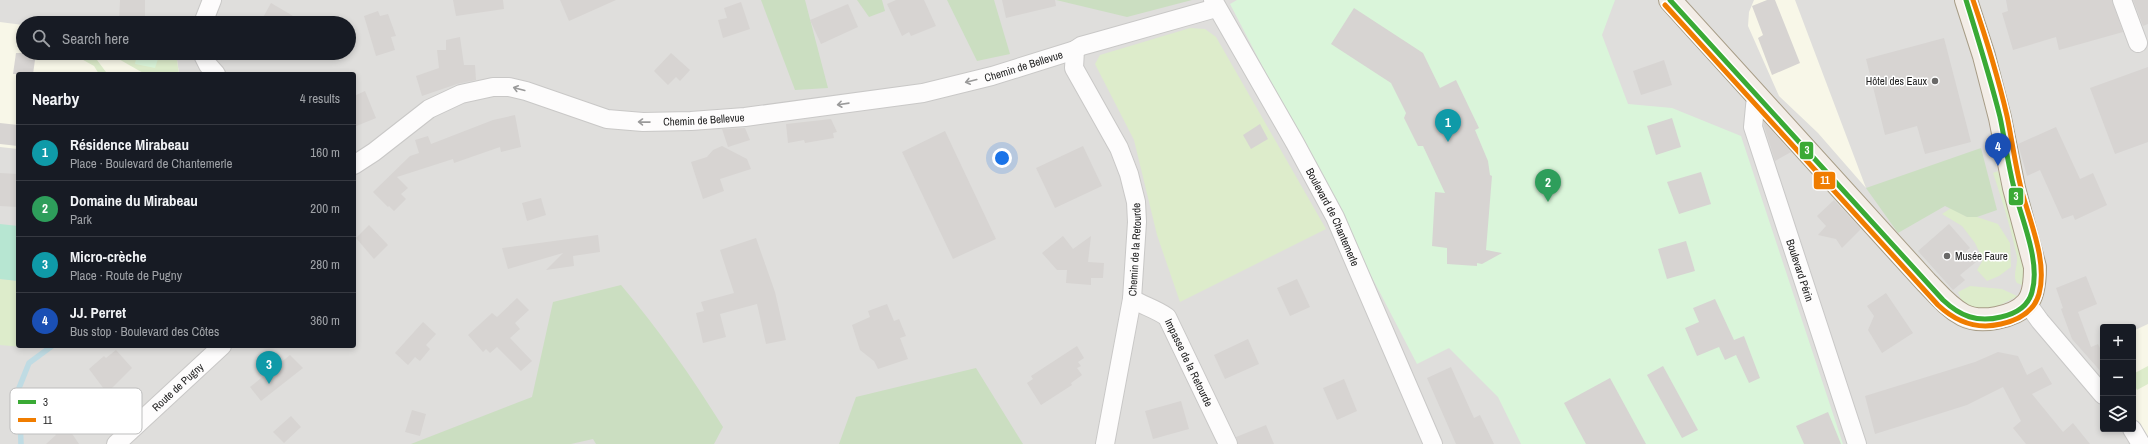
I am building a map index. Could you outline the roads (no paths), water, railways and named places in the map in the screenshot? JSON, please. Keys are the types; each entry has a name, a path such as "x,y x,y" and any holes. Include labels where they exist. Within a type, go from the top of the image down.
{"main road":[{"path":"1670,0 1756,96 1830,174 1926,282 1951,307 1964,316 1979,319 2003,316 2014,312 2027,303 2035,280 2035,267 2000,118 1966,0"}],"street":[{"path":"206,16 212,0"},
{"path":"2122,0 2138,43"},
{"path":"1076,66 1082,51 1092,43 1214,4"},
{"name":"Boulevard de Chantemerle","path":"1214,4 1295,143 1335,217 1433,444"},
{"name":"Chemin de Bellevue","path":"356,164 374,152 430,109 462,94 493,87 509,87 526,91 607,119 643,122 691,121 745,117 923,93 992,76 1076,66 1081,46 1092,43"},
{"path":"206,60 214,72"},
{"name":"Chemin de la Retourde","path":"1076,66 1119,148 1129,174 1136,202 1137,222 1131,305 1105,444"},
{"name":"Boulevard Périn","path":"1756,96 1753,127 1857,444"},
{"path":"2027,303 2040,321 2100,391"},
{"name":"Impasse de la Retourde","path":"1131,305 1156,309 1167,317 1228,444"},
{"name":"Route de Pugny","path":"142,420 220,348"},
{"path":"2134,432 2142,444"},
{"name":"Route de Pugny","path":"116,444 127,434"}],"waterway":[{"path":"19,388 29,363 49,348"},
{"path":"21,434 21,444"}],"place":[{"name":"Hôtel des Eaux","path":"1935,81"},
{"name":"Résidence Mirabeau","path":"1448,142"},
{"name":"JJ. Perret","path":"1998,166"},
{"name":"Domaine du Mirabeau","path":"1548,202"},
{"name":"Musée Faure","path":"1947,256"},
{"name":"Micro-crèche","path":"269,384"}]}
